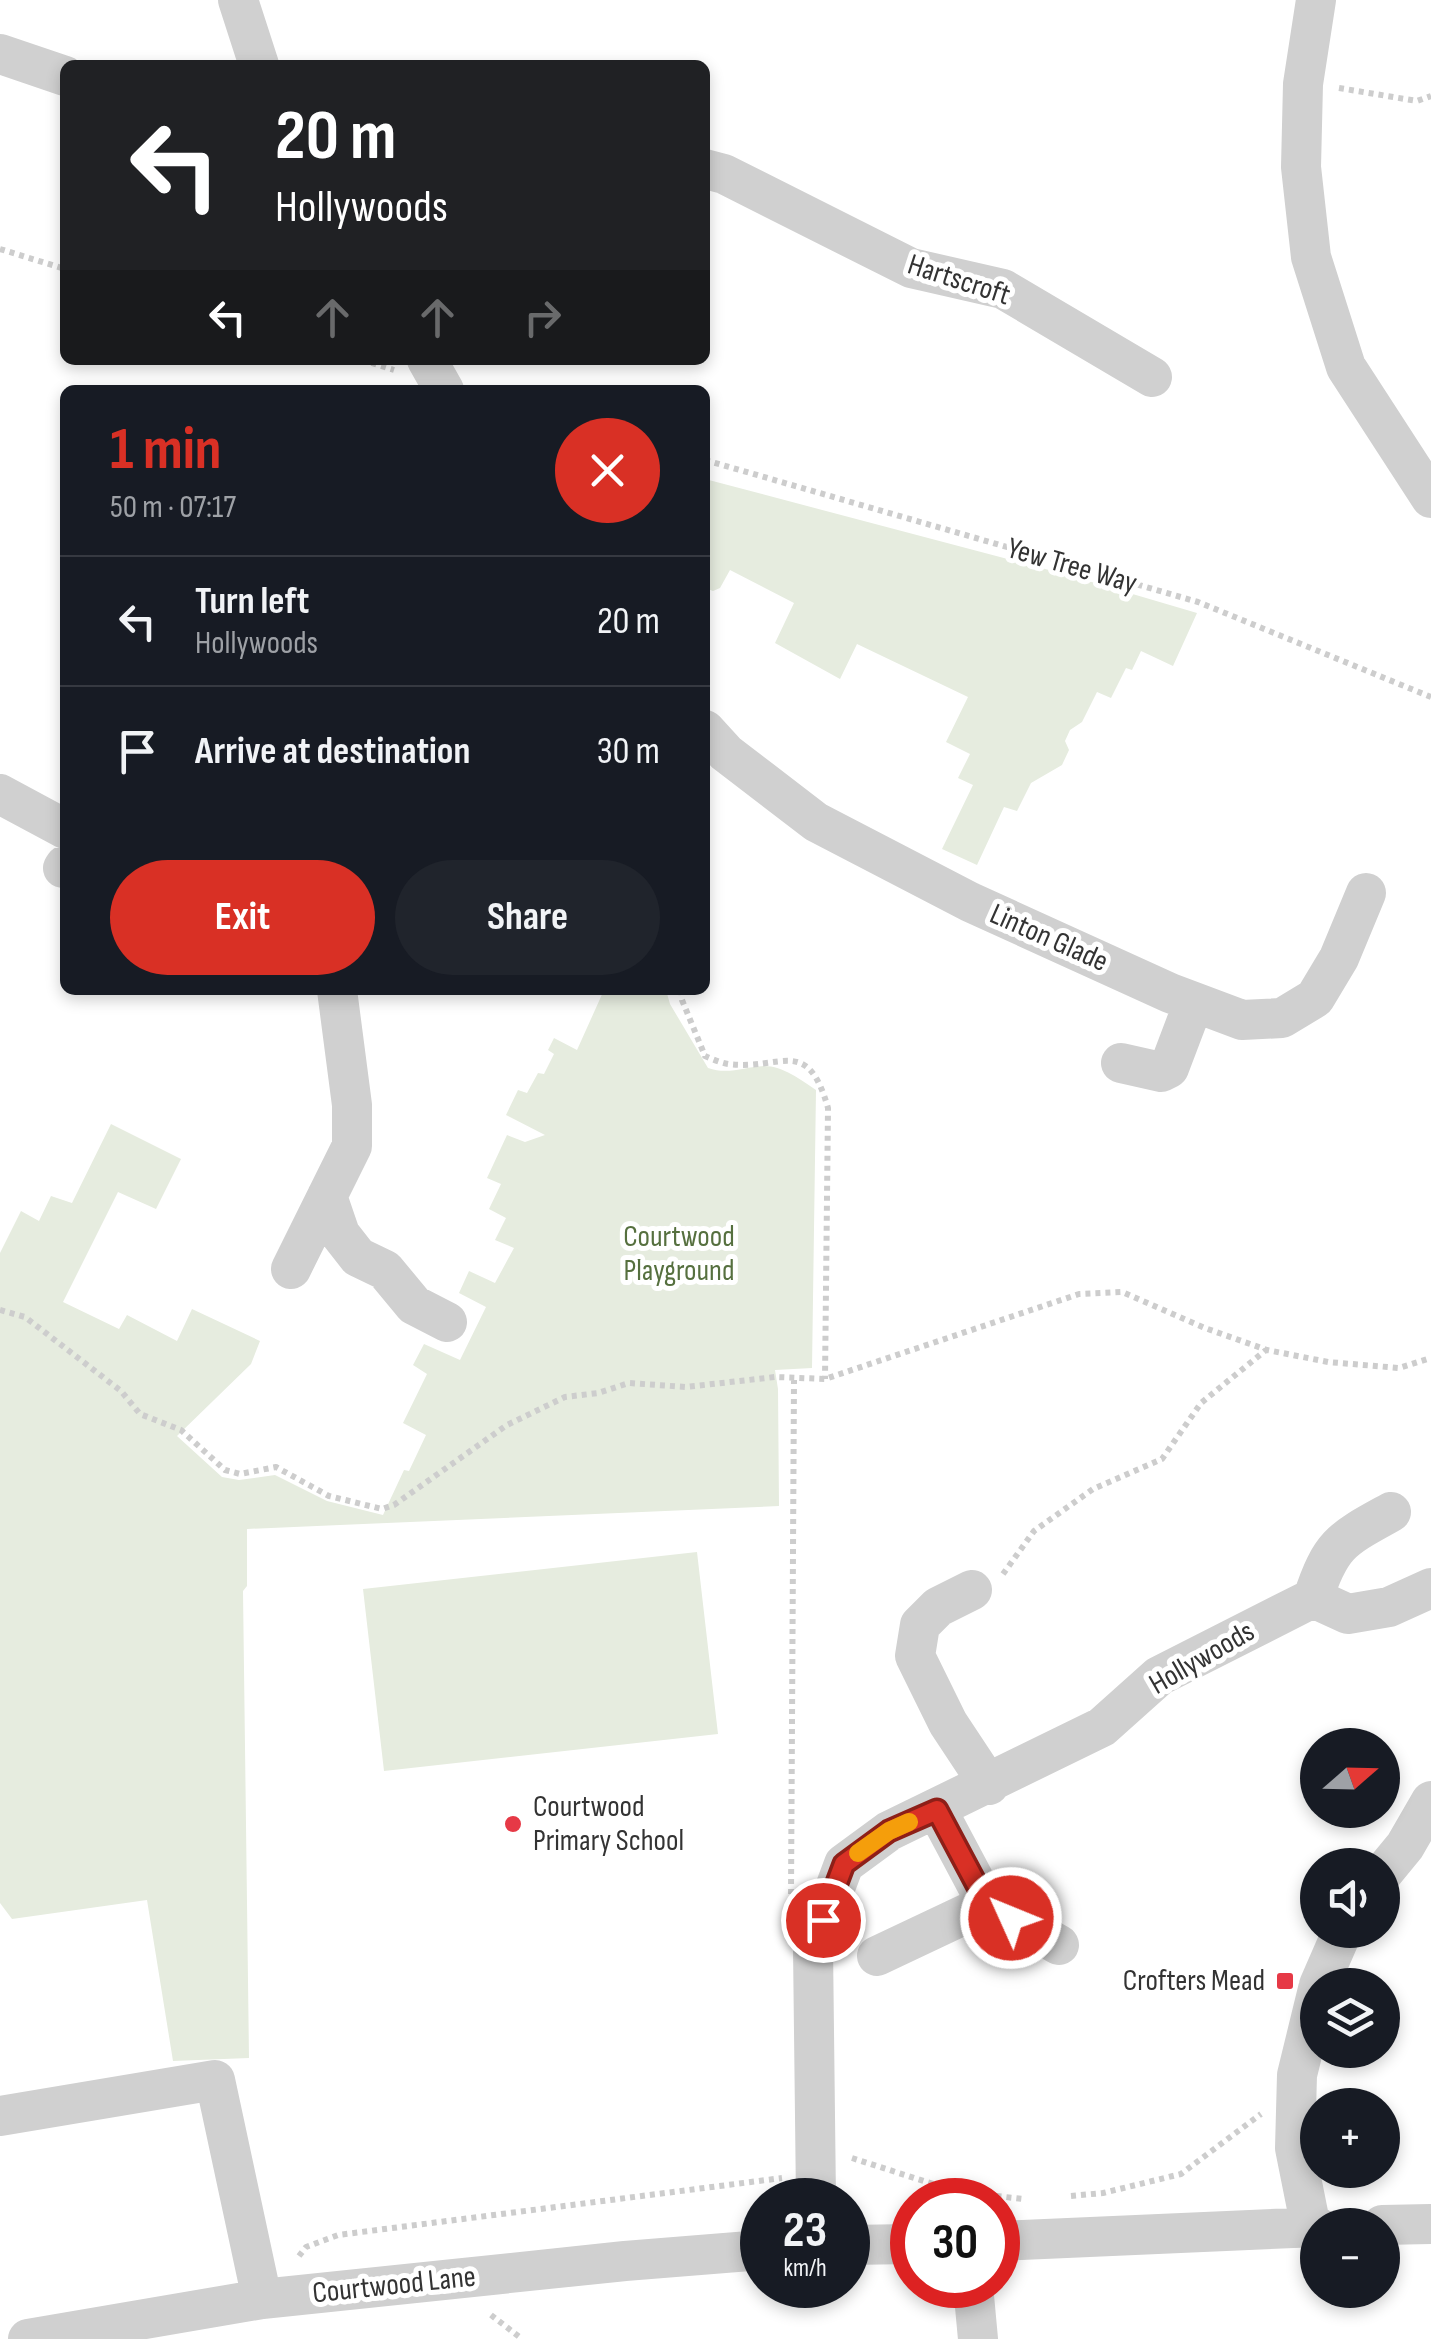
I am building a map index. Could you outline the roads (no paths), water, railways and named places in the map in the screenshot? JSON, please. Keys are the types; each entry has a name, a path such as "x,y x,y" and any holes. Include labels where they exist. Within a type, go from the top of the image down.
{"street":[{"path":"238,0 251,60"},
{"path":"1316,0 1303,83 1302,167 1311,257 1346,367 1431,498"},
{"path":"0,54 60,74"},
{"name":"Hartscroft","path":"710,170 911,268 1002,289 1152,377"},
{"name":"Linton Glade","path":"710,735 726,753 816,822 970,902 1242,1020 1282,1018 1315,998 1340,958 1366,893"},
{"path":"0,794 60,850"},
{"path":"291,1269 352,1146 352,1105 338,995"},
{"path":"1121,1063 1161,1072 1169,1068 1194,1002"},
{"path":"327,1196 340,1234 358,1257 386,1270 414,1306 448,1322"},
{"path":"1391,1512 1343,1539 1324,1565 1313,1598 1348,1614 1390,1607 1431,1588"},
{"path":"972,1590 938,1607 920,1626 915,1656 948,1723 988,1785"},
{"name":"Hollywoods","path":"815,2178 813,1948 844,1864 889,1831 1102,1727 1160,1676 1313,1598"},
{"path":"1406,1859 1431,1802"},
{"path":"937,1810 987,1904 1058,1945"},
{"path":"876,1956 987,1904"},
{"path":"1300,2062 1295,2148 1309,2208"},
{"path":"0,2116 215,2080 262,2299"},
{"path":"1400,2225 1431,2224"},
{"path":"1020,2240 1300,2229"},
{"name":"Courtwood Lane","path":"28,2339 101,2333 262,2299 740,2252"},
{"path":"975,2308 978,2339"}],"place":[{"name":"Courtwood Primary School","path":"513,1824"},
{"name":"Crofters Mead","path":"1285,1981"}],"park label":[{"name":"Courtwood Playground","path":"679,1254"}]}
